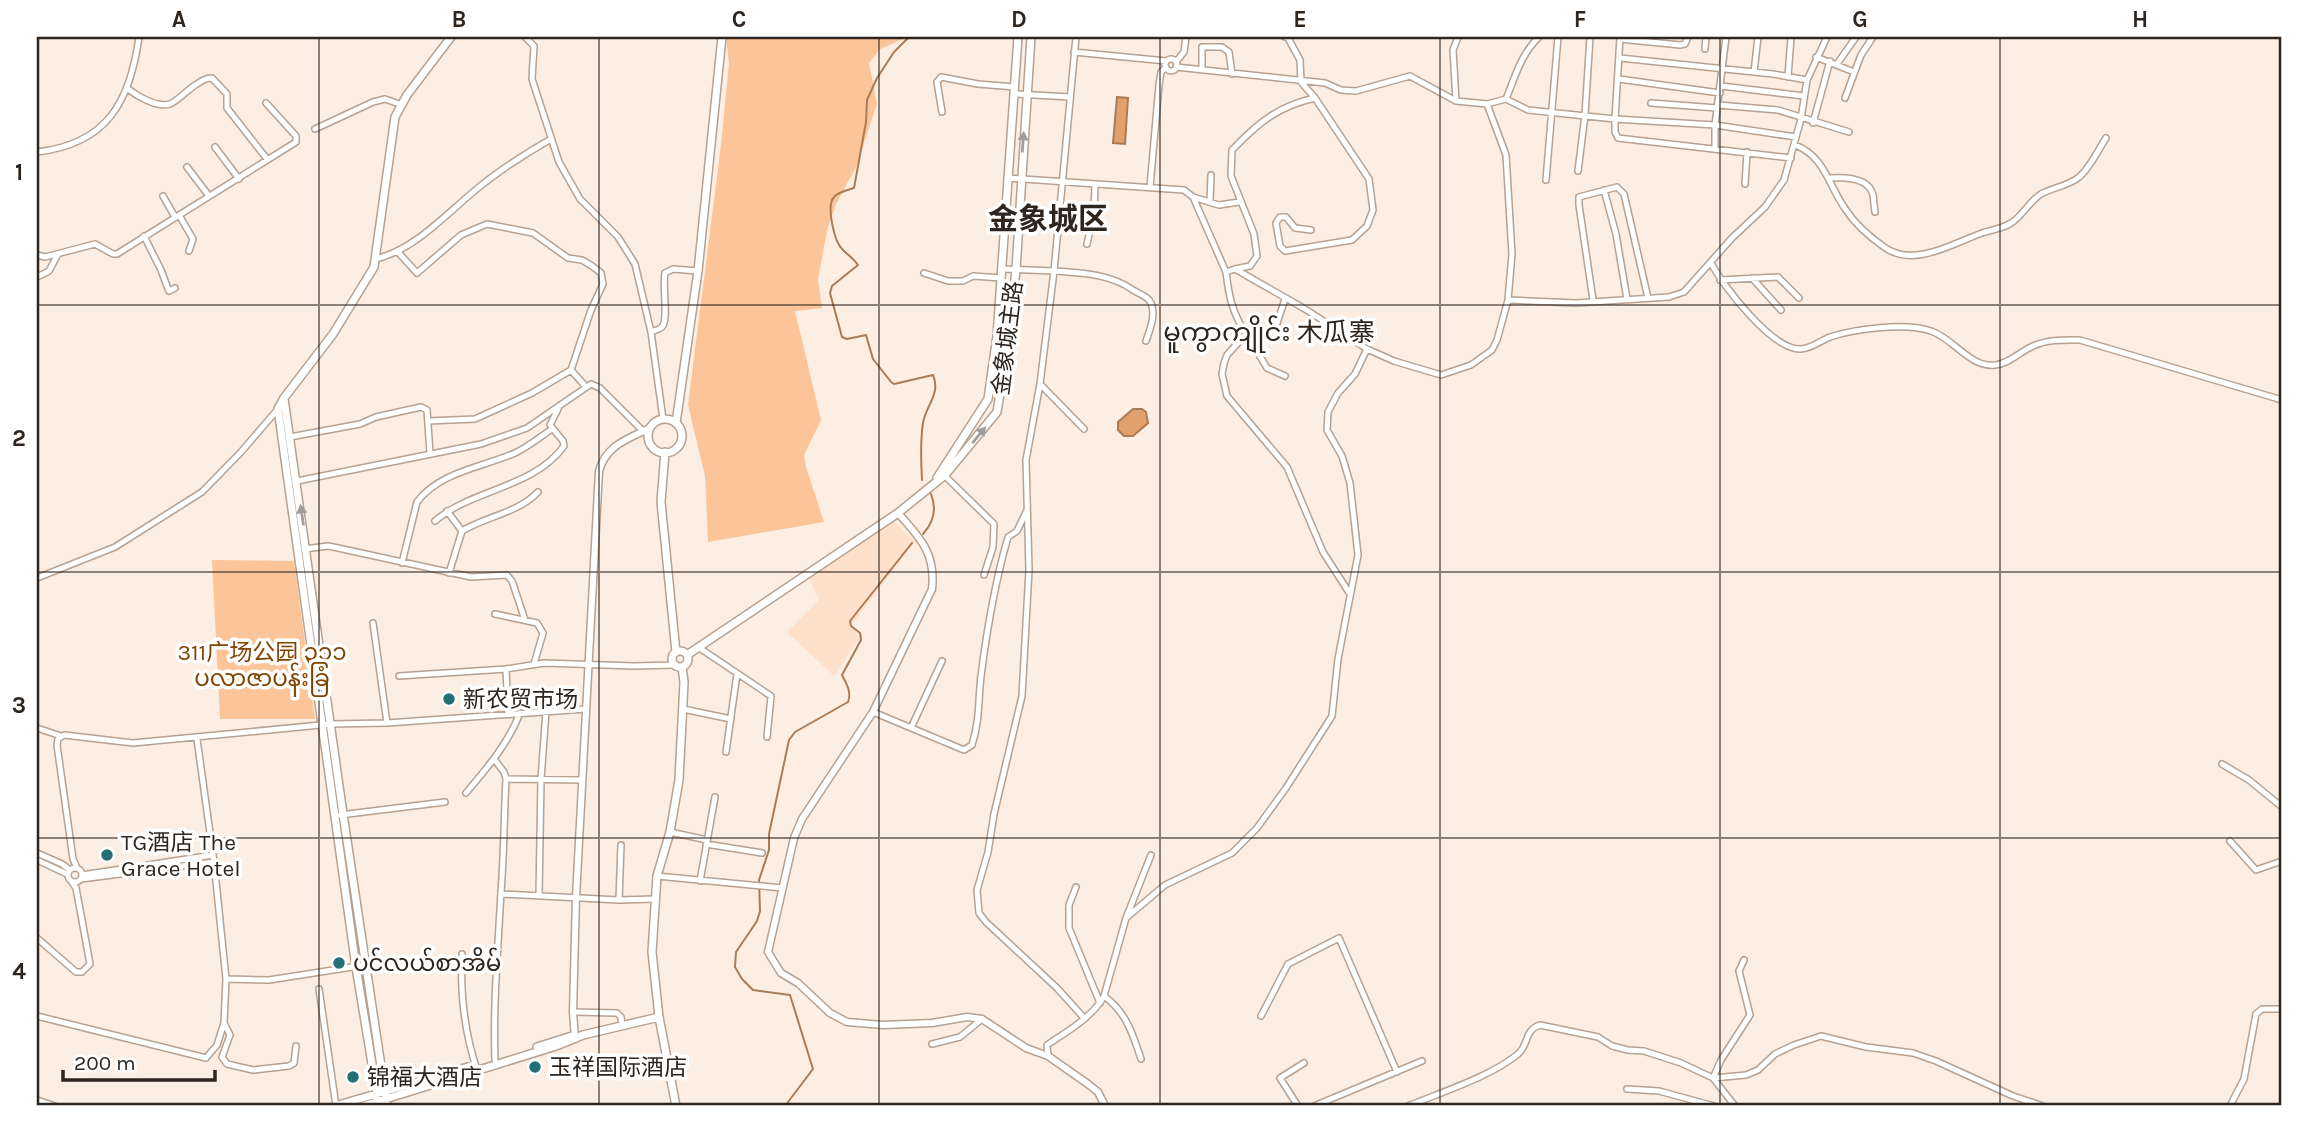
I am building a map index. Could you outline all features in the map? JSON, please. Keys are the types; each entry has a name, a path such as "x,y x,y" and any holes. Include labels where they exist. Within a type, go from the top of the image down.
{"main road":[{"path":"317,654 305,602 278,409 333,334 374,267 395,117 452,37"},
{"path":"676,423 663,419 647,429 649,443 656,450 665,453 674,450 680,442 681,432 676,423 698,271 722,37"},
{"name":"金象城主路","path":"942,474 988,399 1002,269 1018,37"},
{"name":"金象城主路","path":"687,655 898,513 933,485 997,412 1016,270 1031,37"},
{"path":"995,353 1007,353"},
{"path":"284,398 314,601 317,654 326,725 382,1100"},
{"path":"665,453 661,502 676,652"},
{"path":"305,602 314,601"},
{"path":"675,1105 659,1017 652,952 657,876 670,832 679,780 682,709 678,666 672,657 676,652 682,651 687,655 688,661 678,666"},
{"path":"476,1068 495,1060 659,1017"},
{"path":"363,1106 578,1037"},
{"path":"336,1106 382,1100"}],"street":[{"path":"37,152 72,143 95,133 114,112 128,89 139,37"},
{"path":"525,37 534,46 531,72 551,139 572,188 595,216 618,237 635,264 652,332 663,419"},
{"path":"1076,37 1054,271 1040,384 1026,460 1029,579 1020,705 976,902 979,913 986,922 1057,988 1084,1018"},
{"path":"1074,52 1166,64 1171,70 1184,52 1186,37"},
{"path":"1284,37 1288,38 1300,60 1301,82 1315,98 1369,179 1373,210 1362,232 1352,240 1285,251 1280,246 1276,223 1280,217 1286,217 1295,228 1311,230"},
{"path":"1456,101 1452,50 1458,37"},
{"path":"1506,99 1522,58 1539,37"},
{"path":"1546,180 1558,37"},
{"path":"1578,171 1590,37"},
{"path":"1688,37 1685,44 1680,45 1620,38 1615,119 1618,138 1791,158"},
{"path":"1705,49 1706,37"},
{"path":"1715,148 1715,125 1726,37"},
{"path":"1754,72 1758,37"},
{"path":"1788,77 1791,37"},
{"path":"1508,300 1576,303 1669,296 1684,292 1732,238 1765,207 1784,180 1801,119 1807,80 1827,37"},
{"path":"1838,64 1856,37"},
{"path":"1845,99 1861,55 1873,37"},
{"path":"1202,70 1202,47 1222,47 1229,52 1232,74"},
{"path":"1816,57 1854,72"},
{"path":"1620,58 1807,80"},
{"path":"1150,187 1161,72 1171,59 1176,65 1202,70 1325,83 1341,90 1356,91 1410,76 1456,101 1487,104 1506,99 1528,110 1715,125 1796,137"},
{"path":"1813,123 1830,61"},
{"path":"128,89 139,97 170,104 208,77 212,78 227,94 226,108 267,159"},
{"path":"942,112 937,82 941,77 1027,94 1070,97"},
{"path":"1619,79 1804,96"},
{"path":"1226,272 1250,266 1257,256 1254,234 1239,202 1231,176 1232,150 1254,127 1282,107 1315,98"},
{"path":"315,130 373,102 385,99 402,105"},
{"path":"37,255 45,257 95,244 117,254 239,179 297,139 266,103"},
{"path":"1651,103 1778,110 1849,132"},
{"path":"1235,269 1367,349 1394,361 1441,375 1471,365 1492,349 1500,330 1508,300 1512,254 1506,155 1487,104"},
{"path":"1795,145 1815,157 1844,208 1857,224 1895,253 1914,255 1940,251 2014,221 2037,197 2053,188 2071,183 2082,174 2106,138"},
{"path":"375,259 397,251 437,223 512,161 551,139"},
{"path":"215,147 239,179"},
{"path":"1745,184 1747,152"},
{"path":"187,167 209,196"},
{"path":"1210,201 1211,175"},
{"path":"1829,178 1850,177 1870,189 1875,212"},
{"path":"1007,178 1184,190 1193,197 1219,205 1239,202"},
{"path":"1087,244 1094,212 1094,186"},
{"path":"1593,300 1579,197 1617,187 1624,194 1648,298"},
{"path":"1605,190 1628,299"},
{"path":"163,196 193,239 189,250"},
{"path":"1193,197 1226,272 1229,301 1246,334"},
{"path":"397,251 417,273 461,235 487,224 533,233 568,258 582,260 601,273 603,284 591,310 571,370 532,393 475,419 428,421"},
{"path":"144,236 162,270 167,289 169,291 175,288"},
{"path":"37,277 49,271 58,254"},
{"path":"1711,263 1720,280 1752,317 1769,333 1792,348 1803,349 1826,338 1875,328 1929,330 1970,358 1996,365 2050,340 2080,340 2282,400"},
{"path":"652,332 660,329 666,320 663,297 665,274 673,269 698,271"},
{"path":"1002,269 1054,271 1118,280 1151,303 1153,315 1146,341"},
{"path":"924,273 948,281 963,281 973,276 1001,278"},
{"path":"1752,278 1781,310"},
{"path":"1720,280 1778,278 1800,298"},
{"path":"1246,334 1253,335 1276,326 1285,299"},
{"path":"1246,334 1227,355 1224,363 1222,374 1227,397 1287,467 1323,552 1350,594"},
{"path":"1253,335 1255,348 1267,368 1285,376"},
{"path":"1126,918 1165,886 1232,853 1257,828 1332,716 1338,659 1358,555 1350,483 1342,456 1327,430 1328,412 1338,393 1355,374 1367,349"},
{"path":"571,370 586,387"},
{"path":"297,481 481,444 508,436 527,428 591,384 600,388 647,429 612,447 601,461 599,471 576,897 573,1012 578,1037"},
{"path":"1040,384 1084,429"},
{"path":"435,521 447,511 516,482 552,458 564,446 551,423 560,407"},
{"path":"290,437 360,424 412,408 425,408 430,453"},
{"path":"37,578 116,547 202,492 242,452 278,409"},
{"path":"402,563 417,502 423,494 455,474 519,451 552,429"},
{"path":"942,474 995,524 993,547 984,575"},
{"path":"449,573 463,531 521,505 538,492"},
{"path":"873,712 964,750 972,745 979,723 980,685 992,603 1008,537 1022,524 1028,506"},
{"path":"447,511 463,531"},
{"path":"898,513 929,553 934,575 932,589 873,712 803,819 794,838 769,944 771,959 781,973 798,983 830,1013 847,1022 932,1023 967,1017 982,1019 1026,1048 1048,1056 1098,1092 1105,1106"},
{"path":"298,550 328,546 471,577 510,577 525,620"},
{"path":"495,614 536,622 542,631 534,664"},
{"path":"373,623 387,723"},
{"path":"698,648 771,696 767,737"},
{"path":"911,728 942,661"},
{"path":"399,676 506,669 534,664 678,666"},
{"path":"506,669 508,714"},
{"path":"726,752 737,674"},
{"path":"37,728 61,736 67,734 133,743 326,725 586,709"},
{"path":"682,709 731,719"},
{"path":"539,895 541,779 546,710"},
{"path":"466,793 494,759 515,727 520,713"},
{"path":"61,736 57,745 73,859 68,878 78,881 214,862"},
{"path":"37,1016 206,1058 217,1045 224,1023 226,979 197,738"},
{"path":"494,759 506,779 497,940 495,1060"},
{"path":"2222,764 2249,780 2282,807"},
{"path":"506,779 582,780"},
{"path":"699,881 715,797"},
{"path":"339,815 445,802"},
{"path":"670,832 762,853"},
{"path":"2230,841 2256,870 2282,861"},
{"path":"619,900 621,845"},
{"path":"37,853 71,870 78,881 90,964 87,970 76,972 37,938"},
{"path":"78,881 213,855"},
{"path":"1048,1056 1047,1045 1084,1018 1104,996 1126,918 1151,855"},
{"path":"37,860 71,870"},
{"path":"657,876 782,888"},
{"path":"1076,887 1069,905 1069,928 1100,1003"},
{"path":"501,894 619,900 655,899"},
{"path":"1261,1016 1288,964 1339,938 1397,1072"},
{"path":"462,954 463,1020 476,1068"},
{"path":"1713,1078 1721,1060 1750,1015 1739,971 1744,960"},
{"path":"226,979 269,981 360,966"},
{"path":"319,989 336,1106"},
{"path":"1104,996 1117,1005 1130,1026 1141,1059"},
{"path":"2230,1106 2244,1079 2256,1014 2262,1009 2282,1009"},
{"path":"573,1012 617,1013 621,1017 622,1026"},
{"path":"932,1044 960,1037 982,1019"},
{"path":"224,1023 230,1035 222,1057 227,1065 253,1070 289,1066 294,1063 296,1046"},
{"path":"1409,1106 1508,1062 1523,1049 1533,1027 1540,1025 1598,1037 1612,1046 1671,1059 1713,1078 1735,1106"},
{"path":"1713,1078 1746,1075 1784,1049 1821,1036 1936,1061 2013,1096 2043,1106"},
{"path":"1314,1106 1422,1061"},
{"path":"1298,1106 1280,1078 1304,1063"},
{"path":"1627,1089 1659,1091 1714,1106"},
{"path":"37,1100 55,1106"}],"shaded area":[{"path":"1117,97 1128,98 1125,144 1113,143"},
{"path":"1133,409 1146,412 1148,423 1133,436 1124,436 1118,430 1118,422"},
{"path":"894,521 915,542 852,624 859,639 834,676 787,632 819,600 808,576"}],"green space":[{"path":"726,37 908,37 880,49 869,63 877,104 856,167 836,204 827,230 818,280 822,308 795,311 821,420 804,455 824,522 708,542 705,476 688,405 721,145 729,63"},
{"name":"311广场公园 ၃၁၁ ပလာဇာပန်းခြံ","path":"212,560 294,561 315,719 220,719"}],"waterway":[{"path":"909,37 894,52 867,100 866,122 854,188 838,194 832,202 832,224 837,240 858,265 832,286 830,293 842,337 847,339 866,335 873,359 891,382 894,384 933,375 934,394 922,430 922,480"},
{"path":"923,534 933,515 931,494"},
{"path":"785,1106 813,1069 790,995 753,990 735,967 736,952 757,921 760,911 759,880 769,850 769,834 789,740 795,732 848,702 849,691 842,675 861,640 860,633 851,626 850,621 912,543"}],"place":[{"name":"新农贸市场","path":"449,699"},
{"name":"TG酒店 The Grace Hotel","path":"107,855"},
{"name":"ပင်လယ်စာအိမ်","path":"339,963"},
{"name":"玉祥国际酒店","path":"535,1067"},
{"name":"锦福大酒店","path":"353,1077"}],"district":[{"name":"金象城区","path":"1048,219"},
{"name":"မူကွာကျိုင်း 木瓜寨","path":"1269,332"}]}
